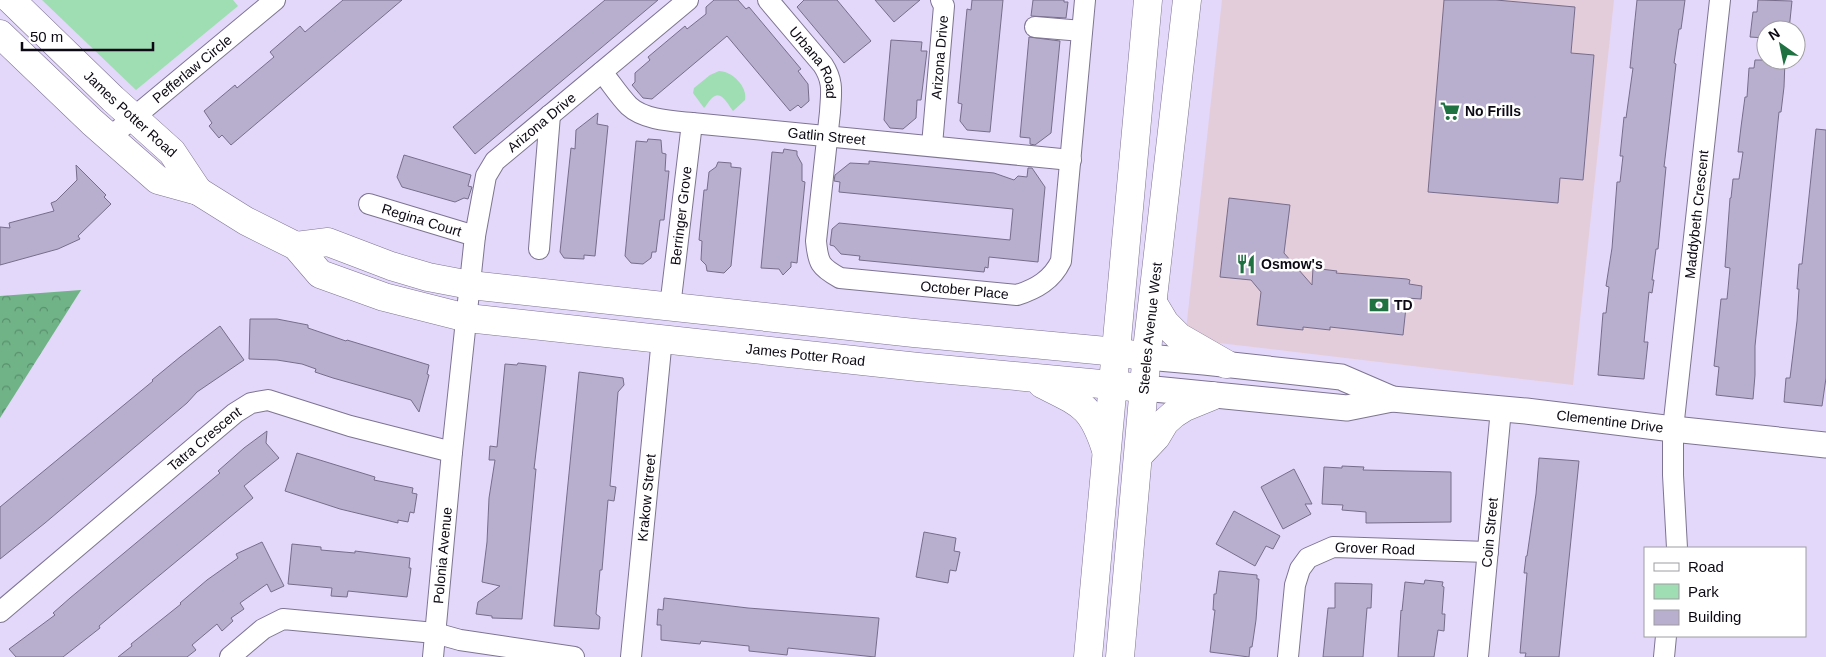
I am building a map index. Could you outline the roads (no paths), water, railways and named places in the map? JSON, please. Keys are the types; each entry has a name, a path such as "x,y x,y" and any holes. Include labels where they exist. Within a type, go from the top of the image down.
{"main road":[{"name":"James Potter Road","path":"11,0 172,152 198,191"},
{"path":"1088,657 1148,0"},
{"name":"Steeles Avenue West","path":"1120,657 1147,357 1187,0"},
{"name":"James Potter Road","path":"0,34 109,138 158,180 198,191 246,220 296,246 320,274 384,297 467,318 1030,378 1144,388"},
{"path":"296,246 328,242 391,266 428,277 470,285 1044,346 1117,352 1147,357"},
{"path":"1044,346 1072,344 1090,335 1097,329 1109,314 1118,293 1124,271"},
{"path":"1153,303 1165,323 1179,337 1226,364"},
{"path":"1030,378 1071,398 1091,414 1099,428 1106,451 1107,462"},
{"path":"1139,455 1156,437 1165,422 1174,414 1185,407 1212,396"}],"street":[{"name":"Pefferlaw Circle","path":"109,138 275,0"},
{"name":"Arizona Drive","path":"470,285 475,236 486,176 495,161 688,0"},
{"name":"Urbana Road","path":"768,0 830,75 831,92 828,135"},
{"name":"Arizona Drive","path":"932,145 944,6 941,0"},
{"name":"October Place","path":"828,135 816,241 817,258 826,270 840,278 1017,295 1034,290 1056,270 1060,261 1085,0"},
{"name":"Maddybeth Crescent","path":"1677,547 1672,475 1673,429 1720,0"},
{"path":"1035,27 1082,31"},
{"name":"Gatlin Street","path":"602,72 630,107 641,114 692,123 1071,160"},
{"path":"539,249 550,115"},
{"name":"Berringer Grove","path":"670,307 692,123"},
{"name":"Regina Court","path":"369,204 475,236"},
{"path":"452,452 470,285"},
{"name":"Krakow Street","path":"631,657 662,338"},
{"name":"Clementine Drive","path":"1147,357 1226,364 1341,378 1392,399"},
{"name":"Clementine Drive","path":"1144,388 1347,408 1392,399 1501,409 1826,445"},
{"name":"Tatra Crescent","path":"0,612 235,413 251,403 268,400 350,426 452,452"},
{"name":"Coin Street","path":"1478,657 1501,409"},
{"name":"Polonia Avenue","path":"433,657 452,452"},
{"name":"Grover Road","path":"1288,657 1295,585 1300,569 1308,558 1333,547 1488,552"},
{"path":"230,657 263,630 284,619 435,633 460,640 574,657"},
{"path":"1664,657 1666,637"}],"place":[{"name":"No Frills","path":"1450,111"},
{"name":"Osmow's","path":"1246,264"},
{"name":"TD","path":"1379,305"}]}
